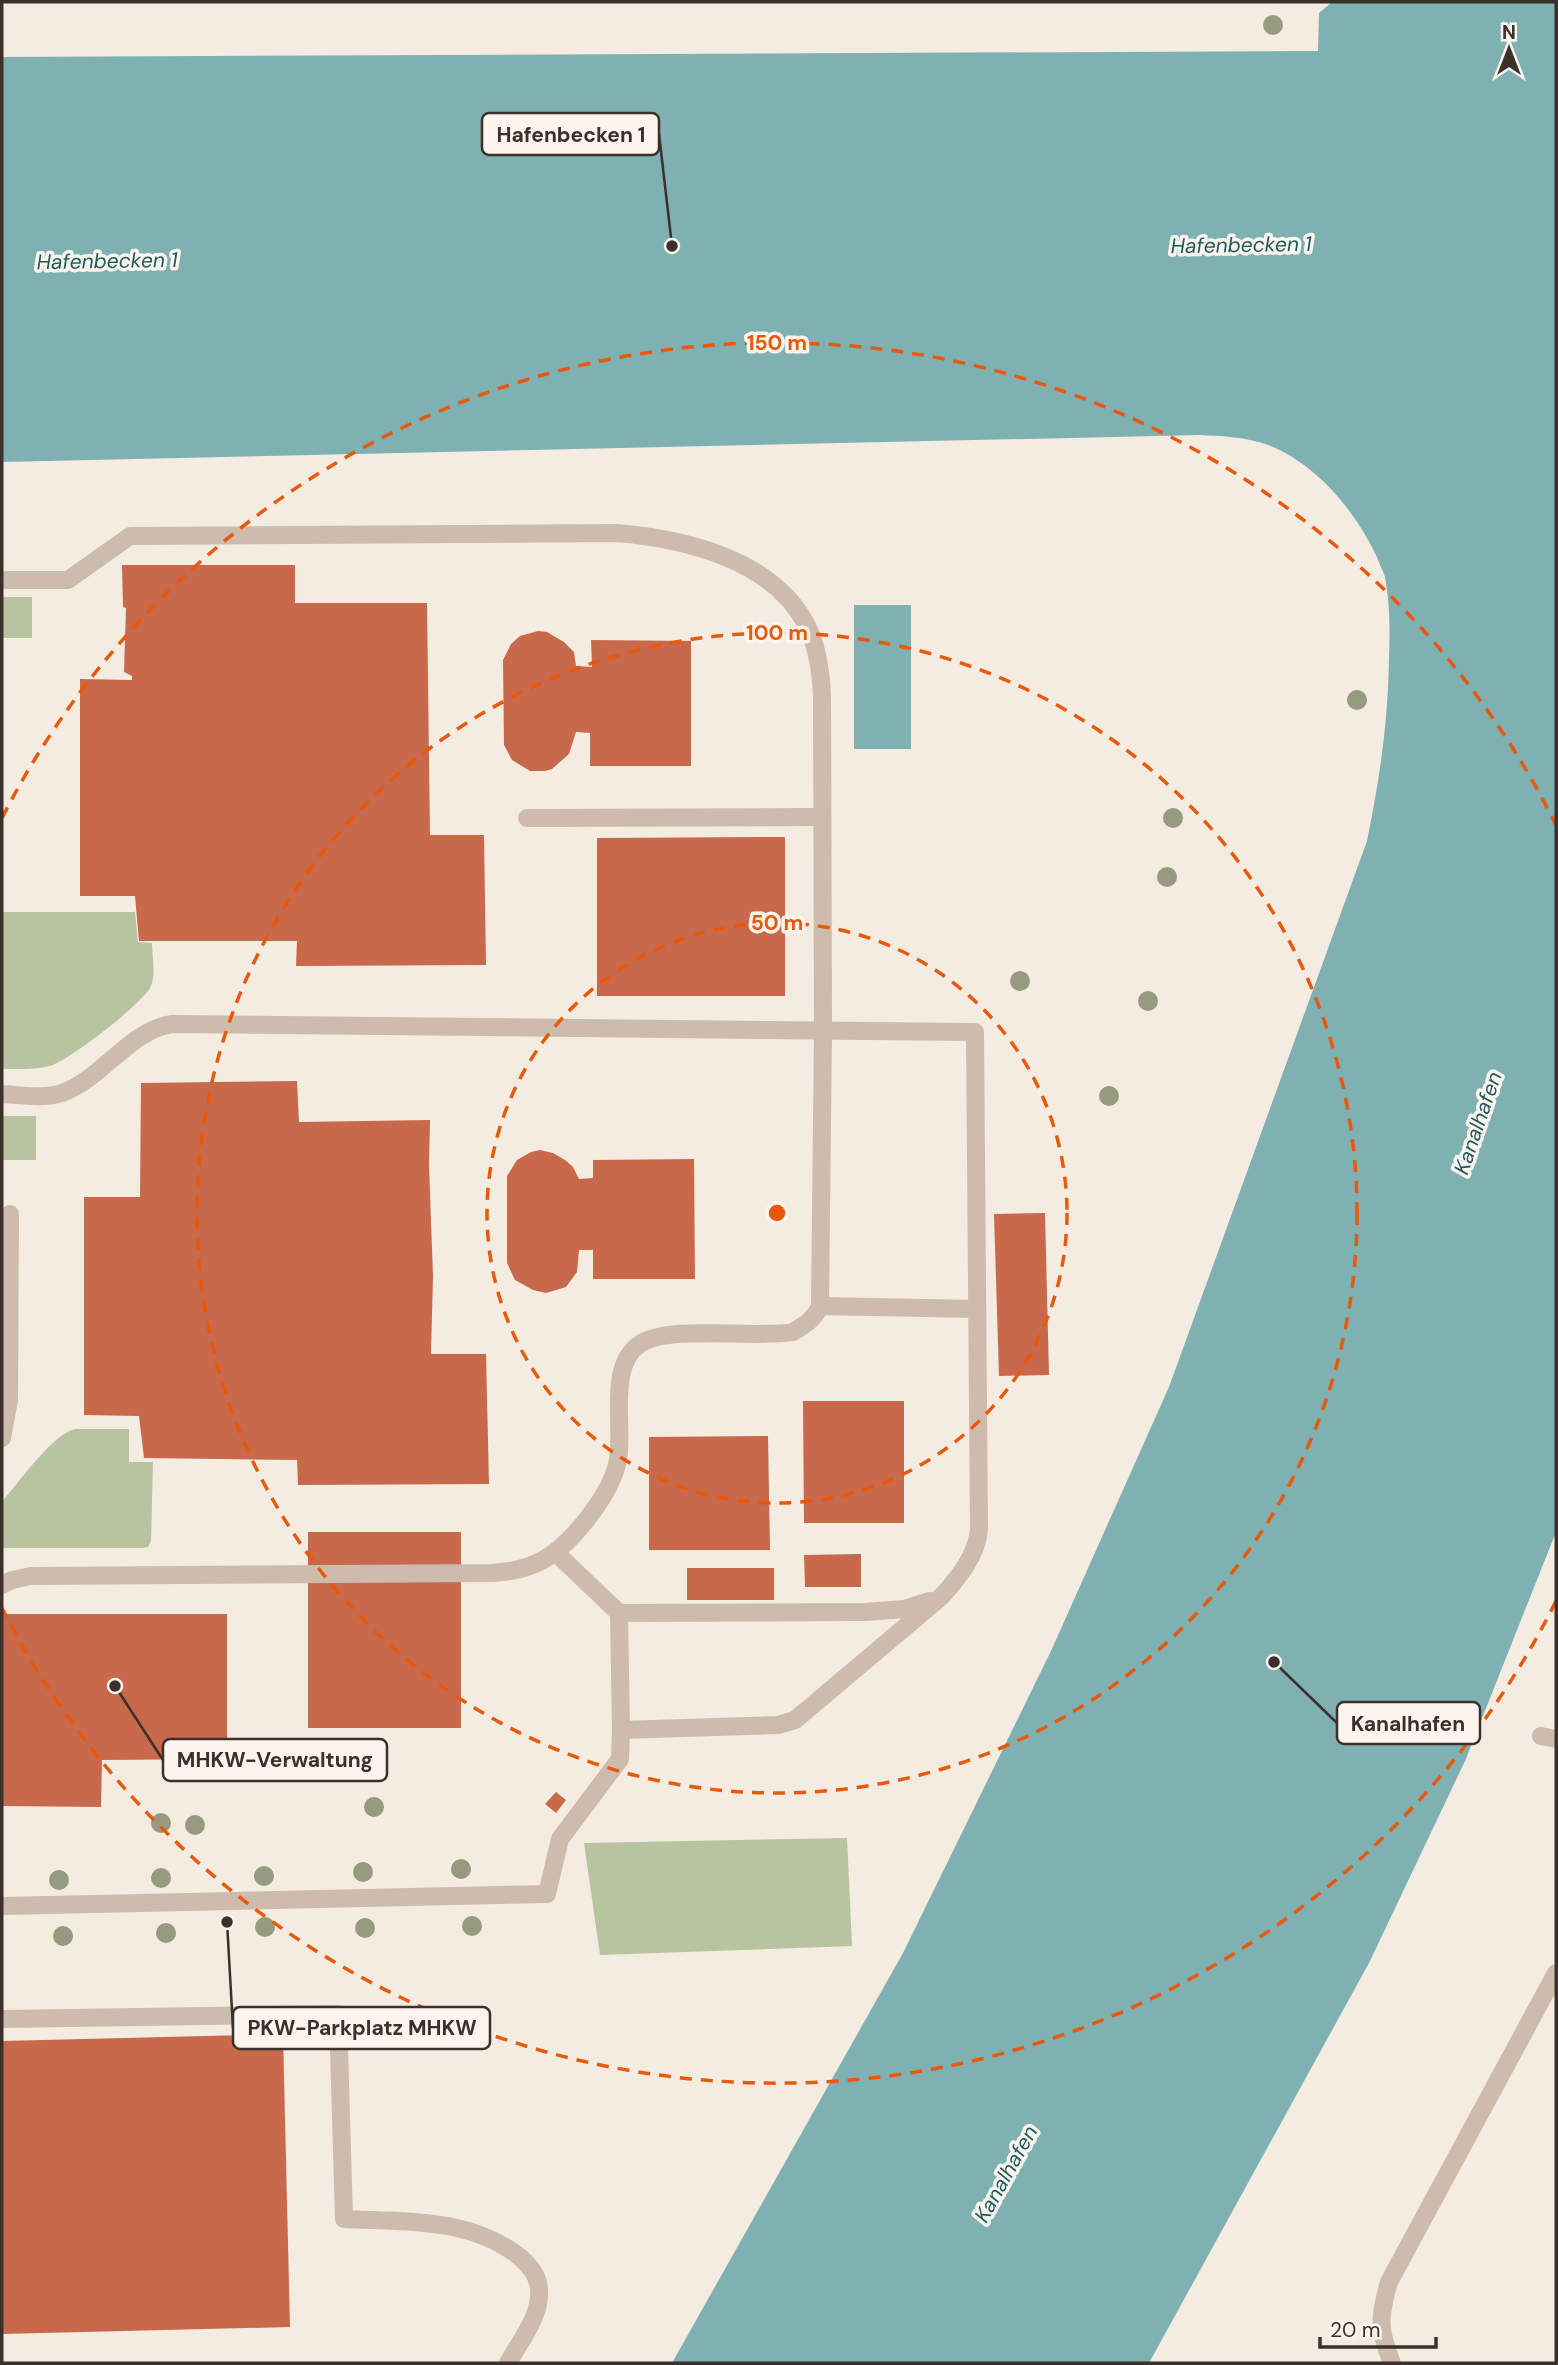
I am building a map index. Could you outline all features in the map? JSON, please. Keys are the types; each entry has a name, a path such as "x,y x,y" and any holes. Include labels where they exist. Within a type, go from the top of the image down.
{"lane":[{"path":"2,580 68,580 130,536 618,533 691,546 731,560 760,575 787,597 806,624 817,652 821,682 823,1031 820,1306 809,1323 793,1332 666,1336 646,1341 630,1352 621,1374 619,1452 614,1474 595,1508 555,1552 541,1562 521,1569 492,1573 31,1576 2,1585"},
{"path":"527,818 821,817"},
{"path":"2,1094 62,1093 98,1071 143,1035 157,1027 172,1024 975,1032 978,1538 971,1557 942,1596 790,1723 621,1730"},
{"path":"2,1438 9,1400 10,1214"},
{"path":"820,1306 977,1309"},
{"path":"555,1552 619,1613 866,1612 914,1607 942,1596"},
{"path":"2,1906 547,1894 560,1839 620,1759 619,1613"},
{"path":"1392,2363 1382,2339 1380,2314 1389,2282 1556,1973"},
{"path":"2,2019 338,2014 344,2220 458,2227 505,2246 526,2262 536,2275 540,2287 538,2306 508,2363"}],"green space":[{"path":"2,597 32,597 32,638 2,638"},
{"path":"2,912 135,912 138,942 152,943 154,970 151,986 121,1017 59,1062 38,1068 2,1069"},
{"path":"2,1116 36,1116 36,1160 2,1160"},
{"path":"75,1429 129,1429 129,1462 153,1462 151,1541 148,1547 2,1548 2,1502 46,1449"},
{"path":"847,1838 852,1946 600,1955 584,1843"}],"water":[{"path":"1332,2 1556,2 1556,1532 1465,1761 1369,1963 1149,2363 672,2363 903,1953 1051,1651 1169,1387 1367,841 1387,705 1389,627 1385,577 1358,523 1333,491 1318,477 1286,453 1268,445 1225,436 2,462 2,57 1318,51 1319,13"},
{"path":"854,605 911,605 911,749 854,749"}],"building":[{"path":"122,565 295,565 295,603 427,603 430,835 484,835 486,965 296,966 297,941 139,941 135,896 80,896 80,679 132,680 132,676 124,672 126,608 123,607"},
{"path":"538,631 547,632 564,642 574,652 576,666 592,667 591,640 691,641 691,766 590,766 590,733 576,732 569,754 552,769 530,771 512,760 504,745 503,660 511,644 520,636"},
{"path":"785,837 785,996 597,996 597,838"},
{"path":"297,1081 299,1122 430,1120 433,1276 431,1354 486,1354 489,1484 298,1485 297,1460 144,1458 139,1416 84,1415 84,1197 140,1197 141,1083"},
{"path":"540,1150 565,1160 573,1167 579,1179 593,1178 593,1160 694,1159 695,1279 593,1279 593,1250 579,1250 577,1272 566,1287 546,1293 533,1290 515,1280 507,1263 507,1176 517,1160"},
{"path":"1045,1213 1049,1375 999,1376 994,1214"},
{"path":"803,1401 904,1401 904,1523 804,1523"},
{"path":"768,1436 770,1550 649,1550 649,1437"},
{"path":"308,1532 461,1532 461,1728 308,1728"},
{"path":"861,1554 861,1587 805,1587 804,1555"},
{"path":"687,1568 774,1568 774,1600 687,1600"},
{"path":"3,1614 227,1614 227,1759 102,1760 101,1807 2,1806"},
{"path":"556,1792 566,1800 556,1813 545,1804"},
{"path":"283,2034 290,2327 2,2334 2,2041"}],"place":[{"name":"Hafenbecken 1","path":"672,246"},
{"name":"Kanalhafen","path":"1274,1662"},
{"name":"MHKW-Verwaltung","path":"115,1686"},
{"name":"PKW-Parkplatz MHKW","path":"227,1922"}]}
